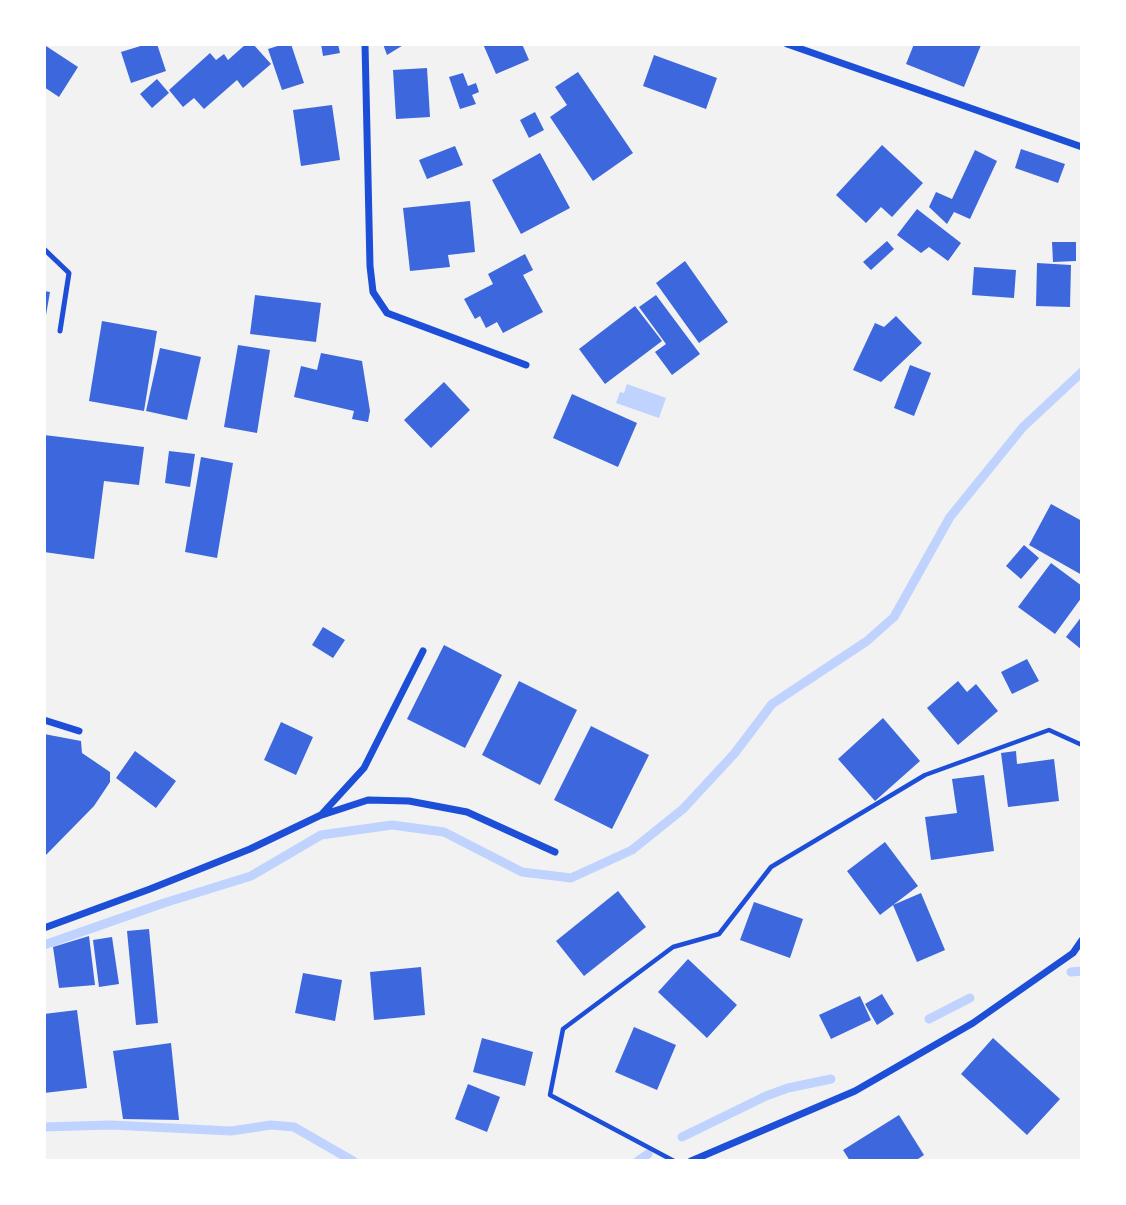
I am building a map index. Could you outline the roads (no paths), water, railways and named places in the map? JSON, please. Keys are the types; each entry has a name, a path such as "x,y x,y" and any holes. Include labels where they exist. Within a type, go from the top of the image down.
{"street":[{"path":"365,44 370,266 373,292 387,313 526,365"},
{"path":"787,44 1082,147"},
{"path":"321,815 364,768 424,652"},
{"path":"44,720 79,731"},
{"path":"44,928 150,890 238,854 321,815 368,800 409,801 467,812 555,852"},
{"path":"691,1161 855,1091 974,1023 1073,953 1082,940"}],"lane":[{"path":"44,249 69,273 60,331"}],"water":[{"path":"627,384 666,398 659,418 616,403"}],"waterway":[{"path":"44,945 251,876 321,835 392,825 444,832 522,872 571,878 632,850 683,809 734,754 772,704 867,641 894,617 950,517 1023,427 1082,372"},
{"path":"1071,972 1082,971"},
{"path":"929,1019 970,998"},
{"path":"682,1137 766,1096 788,1088 831,1079"},
{"path":"44,1127 111,1125 231,1131 271,1125 294,1127 353,1161"},
{"path":"638,1161 648,1154"}]}
